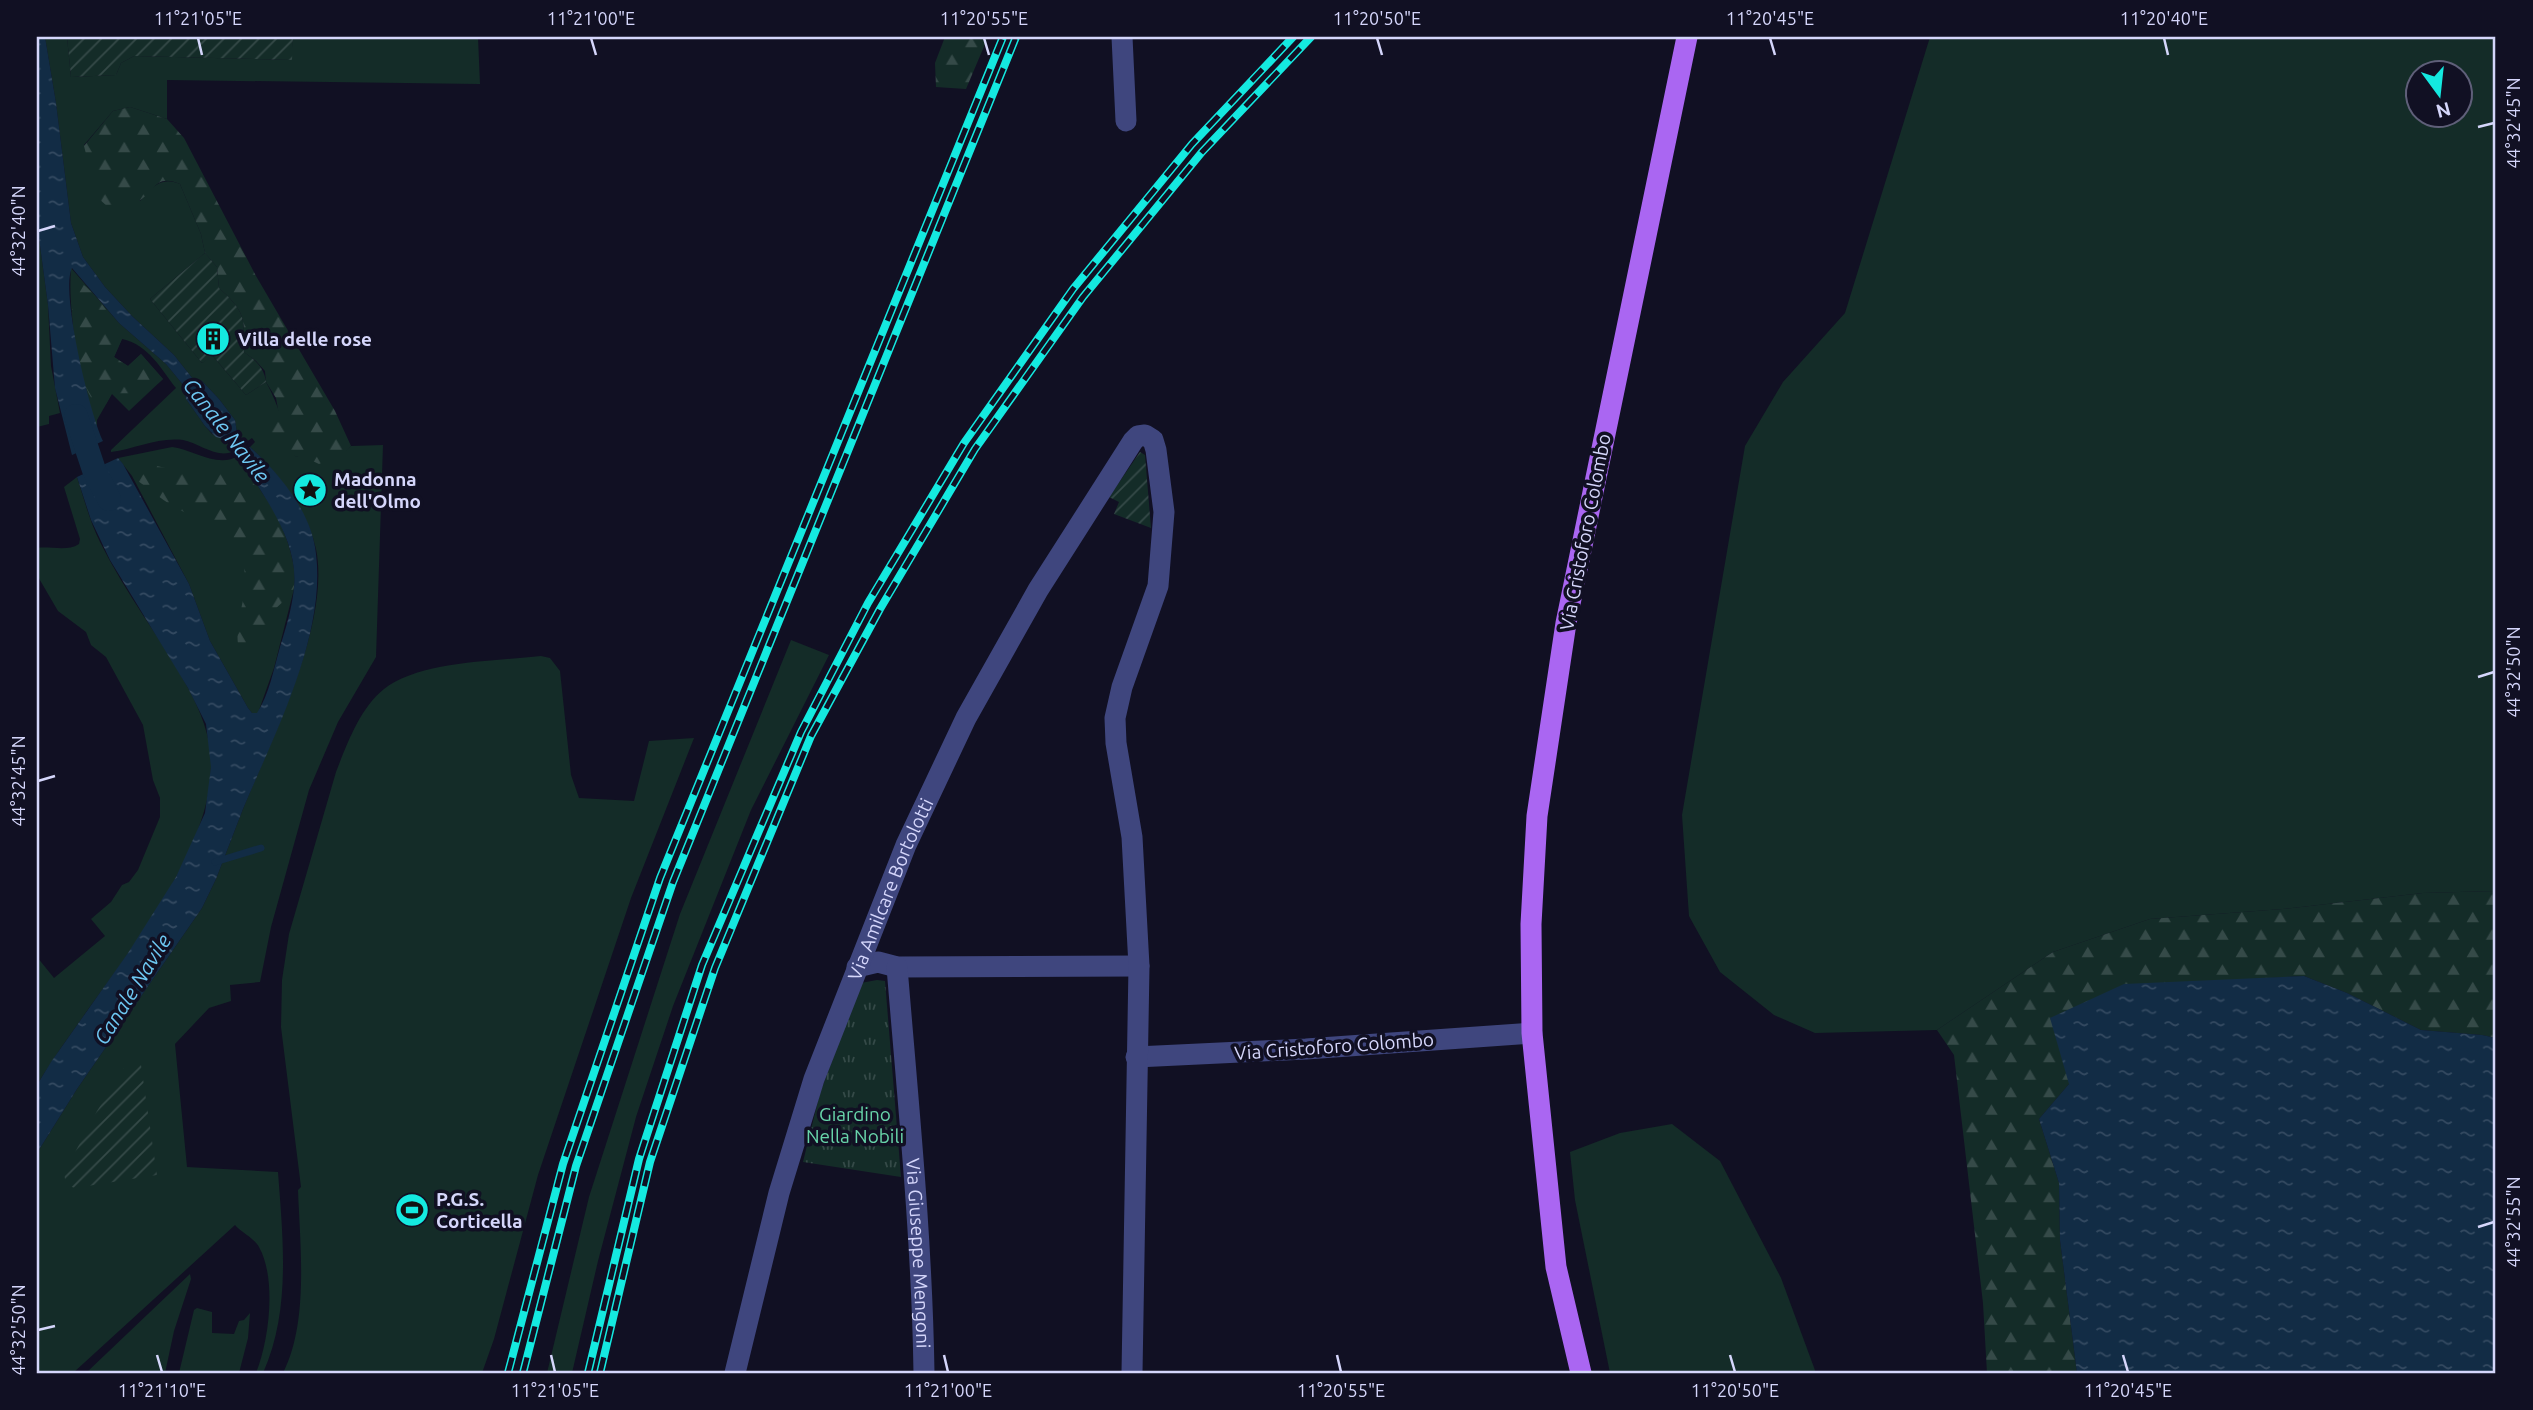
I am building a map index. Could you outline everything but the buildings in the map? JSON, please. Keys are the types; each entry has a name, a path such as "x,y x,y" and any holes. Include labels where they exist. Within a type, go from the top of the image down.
{"main road":[{"name":"Via Cristoforo Colombo","path":"1581,1373 1556,1267 1532,1033 1531,925 1537,816 1566,623 1687,37"}],"street":[{"path":"1122,37 1126,121"},
{"name":"Via Amilcare Bortolotti","path":"735,1373 779,1193 814,1079 906,845 966,718 1038,590 1133,441 1138,436 1145,435 1153,440 1161,475 1164,512 1158,586 1122,687 1115,718 1116,743 1132,837 1139,966"},
{"path":"857,967 878,962 897,967 1139,966 1132,1373"},
{"name":"Via Giuseppe Mengoni","path":"897,967 914,1175 924,1373"},
{"name":"Via Cristoforo Colombo","path":"1136,1056 1306,1049 1532,1033"}],"green space":[{"path":"45,37 67,37 71,77 116,75 121,63 134,56 291,60 293,37 478,37 480,84 167,80 167,119 130,107 113,111 84,145 140,201 157,184 167,181 180,184 201,234 205,253 150,299 202,363 212,355 246,395 266,382 295,456 325,459 337,456 351,446 383,445 376,657 338,722 309,790 271,927 260,982 230,985 231,1001 209,1008 175,1044 187,1167 278,1172 283,1274 278,1325 263,1373 256,1373 261,1360 269,1310 265,1260 254,1241 235,1225 73,1373 37,1373 37,1153 77,1089 202,908 296,681 315,611 318,579 316,549 306,520 281,481 250,447 255,442 252,438 245,443 237,433 235,420 219,399 202,381 193,379 174,355 132,316 105,287 83,257 71,223"},
{"path":"67,37 293,37 292,60 134,56 121,63 116,75 71,77"},
{"path":"945,37 988,37 966,89 936,87 935,63"},
{"path":"1930,37 2496,37 2496,891 2423,893 2283,909 2150,919 2053,952 1937,1030 1815,1033 1774,1015 1720,972 1689,916 1682,815 1745,446 1783,382 1845,313"},
{"path":"130,107 167,119 184,138 256,276 335,411 351,446 342,455 319,464 286,452 265,432 280,420 276,398 266,382 265,371 244,352 242,317 234,303 219,288 217,267 205,253 201,234 180,184 160,182 143,198 127,206 108,207 97,197 84,146 113,111"},
{"path":"37,223 48,305 51,366 60,413 49,416 49,424 37,427"},
{"path":"205,253 217,267 219,288 234,303 242,317 244,352 258,364 265,377 266,382 246,395 213,356 202,363 150,299"},
{"path":"71,268 119,323 166,364 184,386 186,399 212,434 227,440 235,450 223,454 183,440 174,440 111,452 176,388 147,352 122,339 114,357 128,366 141,354 163,379 129,411 112,394 97,420 97,429 77,349 71,307"},
{"path":"78,281 90,290 121,334 122,339 114,357 128,366 141,354 163,379 152,388 140,392 112,393 106,404 96,404 83,380 76,347 72,284"},
{"path":"172,447 215,460 231,459 239,455 269,504 294,589 274,668 258,713 252,713 248,708 210,641 189,584 132,476 118,458"},
{"path":"1140,452 1145,455 1151,528 1114,514 1119,502 1109,497"},
{"path":"144,463 187,473 200,480 230,469 243,475 268,501 292,556 294,587 291,594 276,608 257,645 246,648 238,644 245,578 240,550 227,534 172,505 138,481 138,471"},
{"path":"77,477 100,542 197,707 208,736 211,768 205,808 190,849 169,890 37,1085 37,957 54,978 105,936 91,919 111,902 122,885 129,882 138,870 160,817 160,798 153,780 143,725 106,657 91,645 86,632 58,611 37,575 37,548 64,548 79,544 80,539 64,487"},
{"path":"791,640 829,655 751,810 673,1006 636,1117 572,1373 547,1373 589,1197 680,914"},
{"path":"541,656 550,658 560,671 571,775 579,798 634,801 649,741 694,738 631,898 538,1175 494,1339 482,1373 283,1373 297,1331 300,1307 298,1190 301,1187 281,1027 282,980 289,934 336,772 355,727 368,706 384,689 399,680 417,673 459,664"},
{"path":"2496,891 2496,1038 2421,1030 2347,993 2304,976 2236,980 2069,1084 2039,1119 2059,1183 2060,1240 2077,1373 1987,1373 1983,1303 1954,1055 1937,1030 2053,952 2150,919 2283,909 2423,893"},
{"name":"Giardino Nella Nobili","path":"885,981 901,1177 803,1162 820,1093 861,983"},
{"path":"141,1065 157,1175 75,1188 66,1185 64,1173 97,1111 124,1068"},
{"path":"1672,1124 1720,1161 1781,1278 1816,1373 1610,1373 1575,1200 1570,1152 1620,1133"},
{"path":"190,1274 191,1279 174,1331 165,1373 86,1373"},
{"path":"197,1308 212,1312 212,1333 234,1334 239,1321 244,1320 250,1313 248,1338 239,1373 179,1373 194,1310"}],"water":[{"path":"37,37 45,37 71,223 83,257 105,287 132,316 174,355 193,379 202,381 219,399 235,420 237,433 245,443 235,450 227,440 216,437 205,426 186,399 184,386 166,364 119,323 72,268 69,281 73,326 84,380 103,441 72,455 55,388 37,223"},
{"path":"250,447 293,495 313,539 317,585 305,651 282,717 202,908 77,1089 37,1153 37,1085 128,953 176,877 205,813 211,767 206,724 188,688 110,560 91,520 77,477 118,458 123,464 189,584 210,641 248,708 252,713 257,713 268,690 292,603 294,570 291,552 277,518 239,455"},
{"path":"2304,976 2347,993 2421,1030 2496,1038 2496,1373 2077,1373 2060,1240 2059,1183 2039,1119 2069,1084 2050,1018 2124,984"}],"waterway":[{"name":"Canale Navile","path":"76,416 94,470 109,499"},
{"path":"215,862 261,848"}],"railway":[{"path":"508,1373 563,1164 660,878 1003,37"},
{"path":"523,1373 576,1166 673,882 1016,37"},
{"path":"588,1373 639,1159 702,965 801,732 868,603 964,443 1073,289 1192,144 1293,37"},
{"path":"600,1373 650,1162 715,968 811,736 880,609 975,449 1083,297 1202,152 1311,37"}],"place":[{"name":"Villa delle rose","path":"213,339"},
{"name":"Madonna dell'Olmo","path":"310,490"},
{"name":"P.G.S. Corticella","path":"412,1210"}]}
